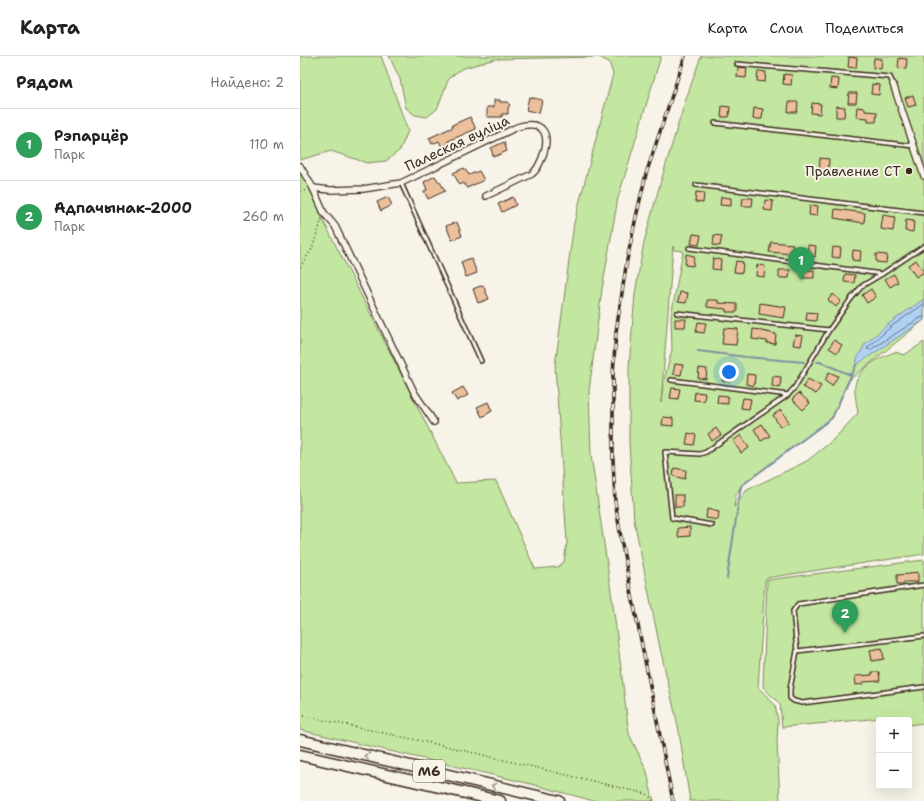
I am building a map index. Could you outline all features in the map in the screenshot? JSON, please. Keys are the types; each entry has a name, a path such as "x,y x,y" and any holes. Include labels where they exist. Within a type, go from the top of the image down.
{"highway":[{"name":"М6","path":"300,740 559,801"},
{"name":"М6","path":"300,755 500,801"}],"street":[{"path":"893,84 924,176"},
{"name":"Палеская вуліца","path":"313,188 330,190 363,189 401,183 517,128 525,125 533,125 541,128 546,134 547,141 537,170 532,174 486,196"},
{"path":"300,166 313,188 324,213 335,226 414,392 434,422"}],"lane":[{"path":"736,64 890,77 893,84"},
{"path":"715,123 914,146"},
{"path":"401,183 481,361"},
{"path":"696,185 924,213"},
{"path":"712,525 672,518 664,452 700,454 706,452 788,396 829,330 862,286 924,246"},
{"path":"689,248 882,274"},
{"path":"677,313 829,330"},
{"path":"671,380 788,396"},
{"path":"924,585 798,604 793,610 796,651 790,698 794,701 802,703 924,686"},
{"path":"796,651 924,636"}],"path":[{"path":"300,267 312,249 324,213"},
{"path":"300,715 445,746 639,792 647,794 654,801"}],"green space":[{"path":"300,56 381,56 408,131 400,150 386,161 367,163 331,151 300,160"},
{"path":"389,56 661,56 618,198 602,289 589,391 591,455 614,612 629,734 647,771 654,801 594,801 527,783 300,730 300,164 313,188 321,216 456,483 496,481 535,569 558,567 564,562 567,542 555,366 574,223 613,74 609,62 599,57 495,59 461,69 449,78 437,109 427,117 415,115 406,108 400,79"},
{"path":"701,56 924,56 924,320 848,381 832,418 741,486 736,495 734,507 747,490 807,461 832,441 858,413 855,385 857,379 865,368 877,360 895,352 904,355 924,342 924,554 766,578 765,581 758,687 775,705 778,721 777,742 780,801 690,801 678,726 660,648 634,520 629,443 629,367 635,294 644,242 684,105","holes":["673,246 674,250 683,251 671,316 672,350 663,384 661,403"]},
{"path":"924,560 924,723 912,725 912,717 876,717 876,719 782,727 780,704 763,687 767,580"}],"water":[{"path":"924,299 924,320 856,365 857,359 865,344 891,322"}],"building":[{"path":"849,57 857,58 856,68 848,67"},
{"path":"874,58 882,59 881,69 873,68"},
{"path":"899,58 907,59 906,69 898,68"},
{"path":"738,67 747,68 746,78 737,77"},
{"path":"758,71 766,72 765,82 757,81"},
{"path":"784,74 792,75 791,85 783,84"},
{"path":"831,78 839,79 838,89 830,88"},
{"path":"872,84 880,85 879,95 871,94"},
{"path":"849,93 857,93 856,103 848,103"},
{"path":"913,95 916,105 908,107 905,98"},
{"path":"529,97 542,100 539,113 526,110"},
{"path":"494,100 507,102 510,105 508,108 508,114 502,114 502,117 487,117 487,107 494,107"},
{"path":"789,102 798,102 797,112 788,112"},
{"path":"812,103 821,104 820,114 811,113"},
{"path":"722,106 730,107 729,117 721,117"},
{"path":"836,106 845,107 844,117 836,117"},
{"path":"857,107 865,108 865,111 877,112 876,122 868,122 868,118 856,117"},
{"path":"754,108 763,109 762,119 753,119"},
{"path":"470,117 476,129 448,141 449,143 442,147 439,141 432,144 429,138"},
{"path":"504,142 507,151 493,156 491,148"},
{"path":"820,158 829,159 828,177 819,176"},
{"path":"464,168 469,175 479,171 484,180 467,188 464,183 460,185 453,173"},
{"path":"435,176 445,191 428,199 424,191 427,190 424,182"},
{"path":"696,192 704,193 703,203 695,202"},
{"path":"388,197 392,205 381,211 377,202"},
{"path":"513,197 516,205 502,212 498,204"},
{"path":"721,197 731,198 731,206 720,205"},
{"path":"743,198 753,198 752,206 742,206"},
{"path":"765,200 773,201 772,211 764,210"},
{"path":"810,205 818,206 817,216 809,215"},
{"path":"835,209 865,213 864,223 834,218"},
{"path":"883,215 895,217 893,231 881,229"},
{"path":"906,220 914,221 913,232 905,231"},
{"path":"457,222 462,236 452,240 446,226"},
{"path":"693,234 701,235 699,245 691,244"},
{"path":"714,235 722,236 720,246 713,245"},
{"path":"771,242 793,244 792,254 769,252"},
{"path":"808,245 816,246 815,257 807,256"},
{"path":"833,247 841,248 840,258 832,257"},
{"path":"853,250 861,251 860,261 852,260"},
{"path":"686,254 694,256 693,266 685,265"},
{"path":"876,254 887,255 886,263 876,262"},
{"path":"471,258 477,273 466,277 461,262"},
{"path":"713,258 721,260 720,270 712,269"},
{"path":"916,260 924,272 916,277 908,265"},
{"path":"736,261 743,262 742,273 734,272"},
{"path":"757,265 765,266 764,277 756,276"},
{"path":"779,270 790,270 789,278 779,278"},
{"path":"804,270 814,270 814,278 803,278"},
{"path":"845,274 855,275 854,283 844,282"},
{"path":"894,274 898,282 890,287 885,279"},
{"path":"483,285 489,299 478,303 473,289"},
{"path":"871,289 876,297 867,303 862,295"},
{"path":"680,292 688,293 686,303 678,302"},
{"path":"833,294 841,301 836,307 828,300"},
{"path":"707,300 718,300 718,303 737,304 737,312 726,312 726,309 707,307"},
{"path":"760,303 786,307 784,318 759,314"},
{"path":"807,312 817,313 816,321 806,320"},
{"path":"675,319 686,319 685,327 675,327"},
{"path":"698,322 706,323 704,333 696,332"},
{"path":"724,328 738,329 736,345 722,344"},
{"path":"753,329 776,334 775,344 767,343 767,341 752,339"},
{"path":"795,335 803,336 801,346 793,345"},
{"path":"834,340 842,345 837,353 829,348"},
{"path":"675,364 683,365 681,375 673,374"},
{"path":"699,368 707,369 706,379 698,378"},
{"path":"724,371 732,372 730,382 722,381"},
{"path":"829,372 838,376 832,386 825,381"},
{"path":"747,374 755,375 754,386 746,384"},
{"path":"773,376 781,377 780,388 772,386"},
{"path":"808,379 821,386 816,394 803,387"},
{"path":"463,387 468,395 457,401 452,393"},
{"path":"672,388 680,389 678,399 670,398"},
{"path":"695,392 705,393 704,401 694,400"},
{"path":"799,393 810,403 803,410 792,399"},
{"path":"718,395 728,396 728,404 717,403"},
{"path":"743,398 751,399 749,409 741,408"},
{"path":"488,402 492,411 482,417 477,407"},
{"path":"781,410 789,422 780,427 773,415"},
{"path":"663,417 673,418 673,426 662,425"},
{"path":"762,424 770,436 761,441 754,429"},
{"path":"716,428 721,435 712,441 708,434"},
{"path":"688,433 696,435 694,445 686,444"},
{"path":"741,435 749,448 741,453 733,441"},
{"path":"674,468 686,470 685,479 673,476"},
{"path":"675,495 683,495 683,507 675,507"},
{"path":"707,509 719,512 718,520 706,518"},
{"path":"690,527 690,536 678,537 678,528"},
{"path":"918,572 918,582 904,582 904,584 897,584 897,575"},
{"path":"882,648 884,659 872,661 870,650"},
{"path":"872,672 879,672 880,681 863,682 863,684 856,685 855,676 872,675"}],"waterway":[{"path":"698,351 804,362"},
{"path":"817,362 851,375"},
{"path":"727,578 741,486 832,418 856,365"}],"railway":[{"path":"673,801 623,550 615,501 613,460 613,374 616,332 627,260 636,217 646,174 685,56"}],"place":[{"name":"Правление СТ","path":"909,171"},
{"name":"Рэпарцёр","path":"801,280"},
{"name":"Адпачынак-2000","path":"845,633"}]}
